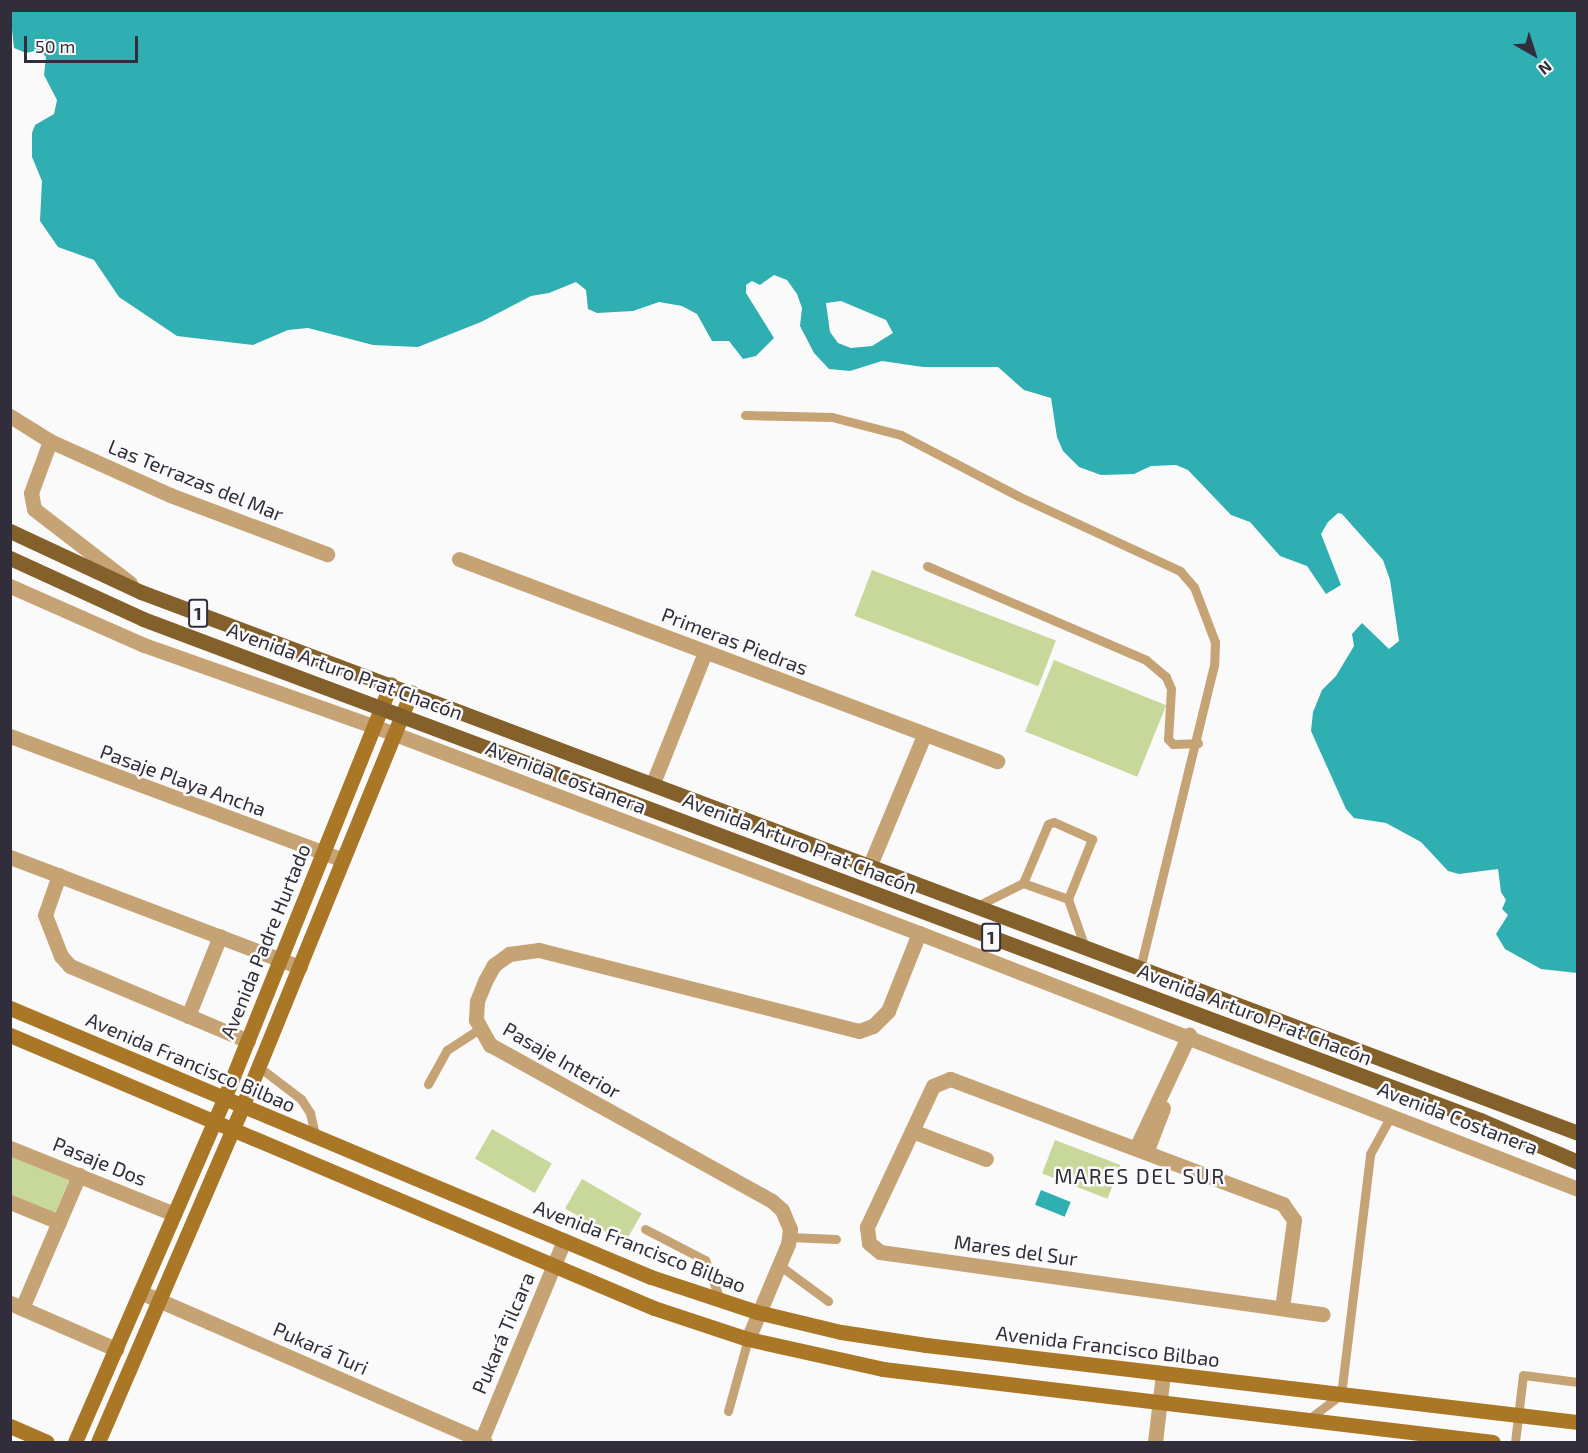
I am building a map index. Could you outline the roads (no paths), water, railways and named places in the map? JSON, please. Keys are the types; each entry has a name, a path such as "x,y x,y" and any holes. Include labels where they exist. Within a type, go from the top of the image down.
{"main road":[{"name":"Avenida Arturo Prat Chacón","path":"10,531 141,592 391,684 1578,1133"},
{"name":"Avenida Arturo Prat Chacón","path":"10,558 143,619 382,706 1480,1120 1578,1162"},
{"name":"Avenida Padre Hurtado","path":"75,1443 224,1099 391,684"},
{"path":"98,1443 259,1067 411,692"},
{"name":"Avenida Francisco Bilbao","path":"10,1008 564,1241 721,1302 757,1312 884,1340 1578,1422"},
{"path":"10,1035 654,1308 748,1339 882,1369 1159,1405 1299,1420 1419,1438 1493,1443"},
{"path":"10,1426 47,1443"}],"street":[{"name":"Las Terrazas del Mar","path":"10,416 50,441 170,495 327,554"},
{"path":"50,441 31,493 36,512 141,592"},
{"name":"Primeras Piedras","path":"459,559 997,761"},
{"name":"Avenida Costanera","path":"11,586 154,650 395,734 1189,1035 1578,1189"},
{"path":"653,783 705,652"},
{"path":"870,865 924,735"},
{"name":"Pasaje Playa Ancha","path":"10,736 343,860"},
{"path":"10,857 300,967"},
{"path":"59,875 45,915 65,962 248,1041"},
{"name":"Pasaje Interior","path":"790,1237 786,1216 772,1201 498,1050 479,1029 477,1001 489,973 509,954 528,949 859,1031 873,1026 888,1011 920,933"},
{"path":"188,1016 220,936"},
{"path":"1142,1148 1189,1035"},
{"name":"Mares del Sur","path":"1282,1308 1294,1220 1291,1212 1283,1204 1142,1148 950,1079 933,1086 867,1227 869,1244 880,1252 1323,1314"},
{"path":"912,1131 986,1159"},
{"name":"Pasaje Dos","path":"10,1148 174,1214"},
{"path":"79,1175 59,1222 16,1306 116,1349"},
{"path":"10,1202 59,1222"},
{"path":"748,1339 757,1312 790,1237"},
{"name":"Pukará Tilcara","path":"483,1442 564,1241"},
{"name":"Pukará Turi","path":"140,1292 483,1442"},
{"path":"1155,1443 1163,1374"}],"lane":[{"path":"745,415 832,417 901,435 1018,496 1180,571 1206,609 1215,642 1198,743 1140,968"},
{"path":"927,566 1146,660 1166,677 1171,689 1168,739 1173,744 1198,743"},
{"path":"977,906 1023,883 1047,824 1054,822 1092,839 1068,899 1084,945"},
{"path":"1023,883 1068,899"},
{"path":"428,1084 447,1050 479,1029"},
{"path":"259,1067 301,1099 310,1113 316,1138"},
{"path":"1299,1420 1326,1409 1341,1395 1370,1154 1392,1114"},
{"path":"645,1229 705,1260 721,1302"},
{"path":"790,1237 837,1239"},
{"path":"779,1264 828,1301"},
{"path":"728,1411 748,1339"},
{"path":"1515,1443 1523,1375 1578,1382"}],"water":[{"path":"10,11 1577,11 1577,973 1541,969 1505,949 1496,934 1508,915 1502,909 1506,900 1501,892 1498,869 1459,874 1448,871 1421,842 1386,823 1354,818 1346,809 1311,731 1313,712 1322,690 1336,676 1354,646 1352,634 1362,623 1389,649 1399,641 1390,580 1383,560 1342,514 1338,513 1328,522 1321,534 1341,585 1326,594 1307,566 1280,556 1250,522 1231,515 1188,470 1176,465 1151,466 1134,474 1101,475 1079,467 1063,451 1057,437 1051,398 1024,390 998,367 923,367 882,361 850,371 829,369 814,353 800,326 802,308 797,294 787,280 774,275 760,285 752,281 746,285 746,293 774,338 756,356 743,359 729,341 712,341 697,314 682,306 659,302 633,311 597,313 588,309 586,290 576,282 549,293 531,296 481,322 418,347 373,345 308,328 288,330 253,345 177,336 119,297 94,260 58,247 40,221 42,181 32,157 32,133 35,125 54,114 57,100 44,75 46,57 40,50 26,53 14,48","holes":["841,301 886,320 893,333 872,346 851,348 838,343 830,332 826,303"]},
{"path":"1041,1190 1071,1202 1065,1217 1035,1205"}],"district":[{"name":"MARES DEL SUR","path":"1140,1176"}]}
